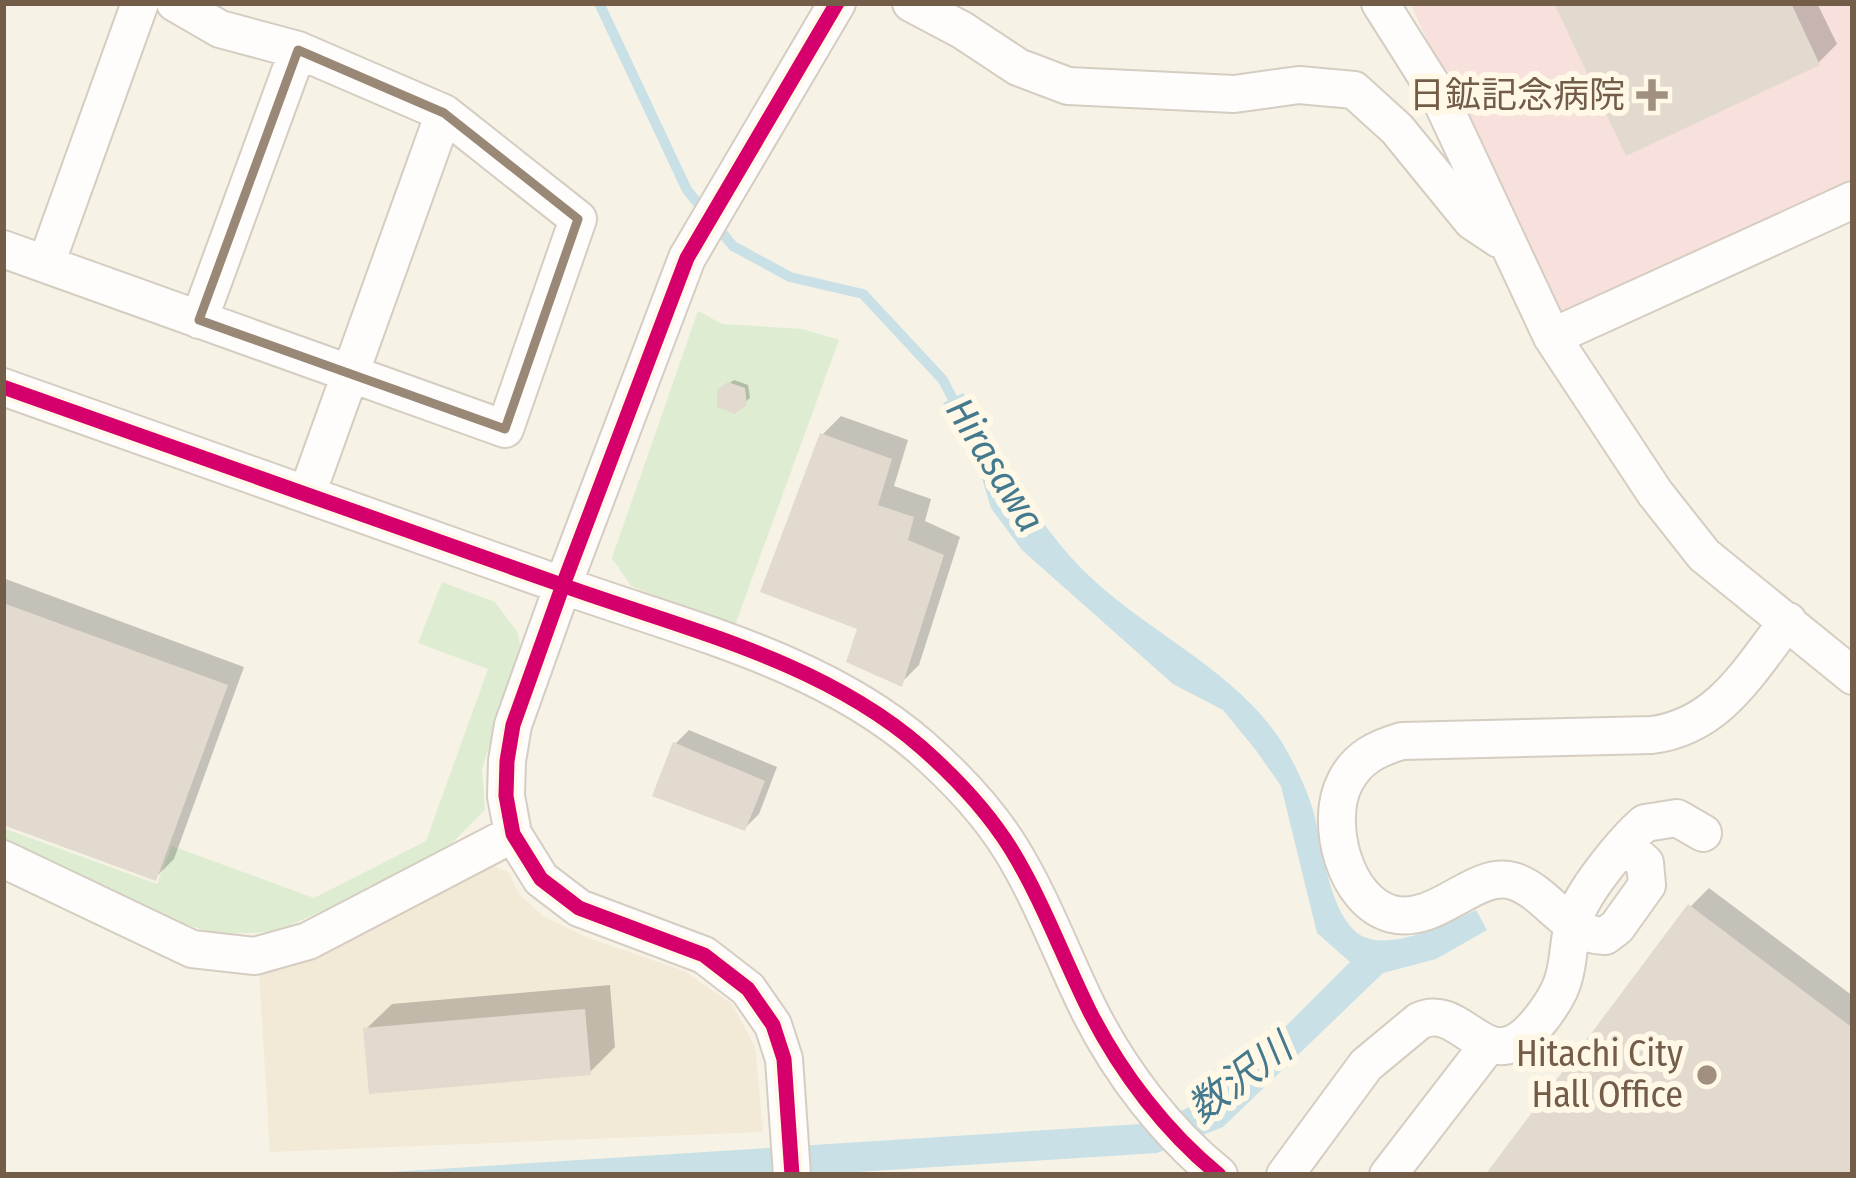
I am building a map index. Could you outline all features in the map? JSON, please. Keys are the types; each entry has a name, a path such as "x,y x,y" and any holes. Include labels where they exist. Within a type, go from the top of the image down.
{"street":[{"path":"46,264 140,3"},
{"path":"3,249 505,429 578,219 443,113 298,50 220,29 175,3"},
{"path":"911,3 1018,67 1068,86 1234,94 1298,85 1354,90 1397,129 1472,221 1507,244"},
{"path":"1380,3 1440,98 1552,337 1641,474 1704,555 1853,676"},
{"path":"792,1175 784,1059 772,1025 748,989 704,955 579,908 541,879 513,834 506,796 514,725 664,313 699,235 822,7"},
{"path":"200,320 298,50"},
{"path":"307,494 443,113"},
{"path":"1552,337 1853,200"},
{"path":"3,387 804,672 862,703 920,746 1009,846 1041,903 1091,1015 1154,1110 1210,1168"},
{"path":"1573,923 1539,895 1506,879 1490,882 1429,913 1394,914 1371,903 1352,880 1337,821 1339,794 1352,771 1375,750 1402,741 1652,735 1689,727 1716,710 1788,620"},
{"path":"1285,1175 1366,1065 1419,1021 1449,1019 1489,1044 1504,1047 1522,1038 1564,980 1579,907 1645,823 1677,818 1703,833"},
{"path":"3,860 191,949 255,956 308,941 513,834"},
{"path":"1388,1175 1489,1044"}],"highlighted area":[{"path":"298,50 444,113 578,219 505,429 199,320"}],"shaded area":[{"name":"日鉱記念病院","path":"1410,3 1853,3 1853,187 1554,318"},
{"path":"492,866 508,872 520,895 544,917 591,939 684,971 732,1004 755,1047 763,1132 270,1152 259,972 299,963"}],"green space":[{"path":"698,311 722,324 803,329 839,340 734,628 631,586 612,558"},
{"path":"442,582 495,602 518,633 520,645 482,769 485,810 445,850 419,868 277,931 216,934 3,843 3,828 157,884 172,846 314,898 426,841 488,669 418,643"}],"water":[{"name":"数沢川","path":"963,393 1019,487 1067,553 1110,595 1218,674 1265,719 1302,782 1338,906 1356,932 1383,941 1399,939 1476,910 1487,930 1436,959 1383,973 1223,1127 1157,1153 809,1175 344,1175 1157,1123 1220,1092 1350,962 1317,933 1281,786 1223,710 1173,684 1022,550 991,508 981,475 943,403"}],"building":[{"path":"1554,3 1791,3 1820,65 1626,156"},
{"path":"728,382 745,388 747,405 735,414 717,407 717,390"},
{"path":"820,433 892,459 878,505 914,517 908,540 944,555 902,687 846,662 857,629 760,592"},
{"path":"3,603 228,685 156,881 3,825"},
{"path":"673,742 765,781 745,831 652,796"},
{"name":"Hitachi City Hall Office","path":"1688,904 1853,1028 1853,1175 1485,1175"},
{"path":"585,1009 591,1075 369,1094 363,1028"}],"waterway":[{"name":"Hirasawa","path":"599,3 687,190 733,246 790,277 863,294 943,380 957,407"}],"cycle path":[{"path":"792,1175 784,1059 773,1025 748,989 704,955 579,908 541,879 513,834 506,796 507,761 513,725 563,585 687,258 837,3"},
{"path":"3,387 748,649 839,691 882,717 933,758 992,822 1033,889 1116,1057 1163,1121 1219,1175"}],"place":[{"name":"日鉱記念病院","path":"1652,95"},
{"name":"Hitachi City Hall Office","path":"1707,1075"}]}
